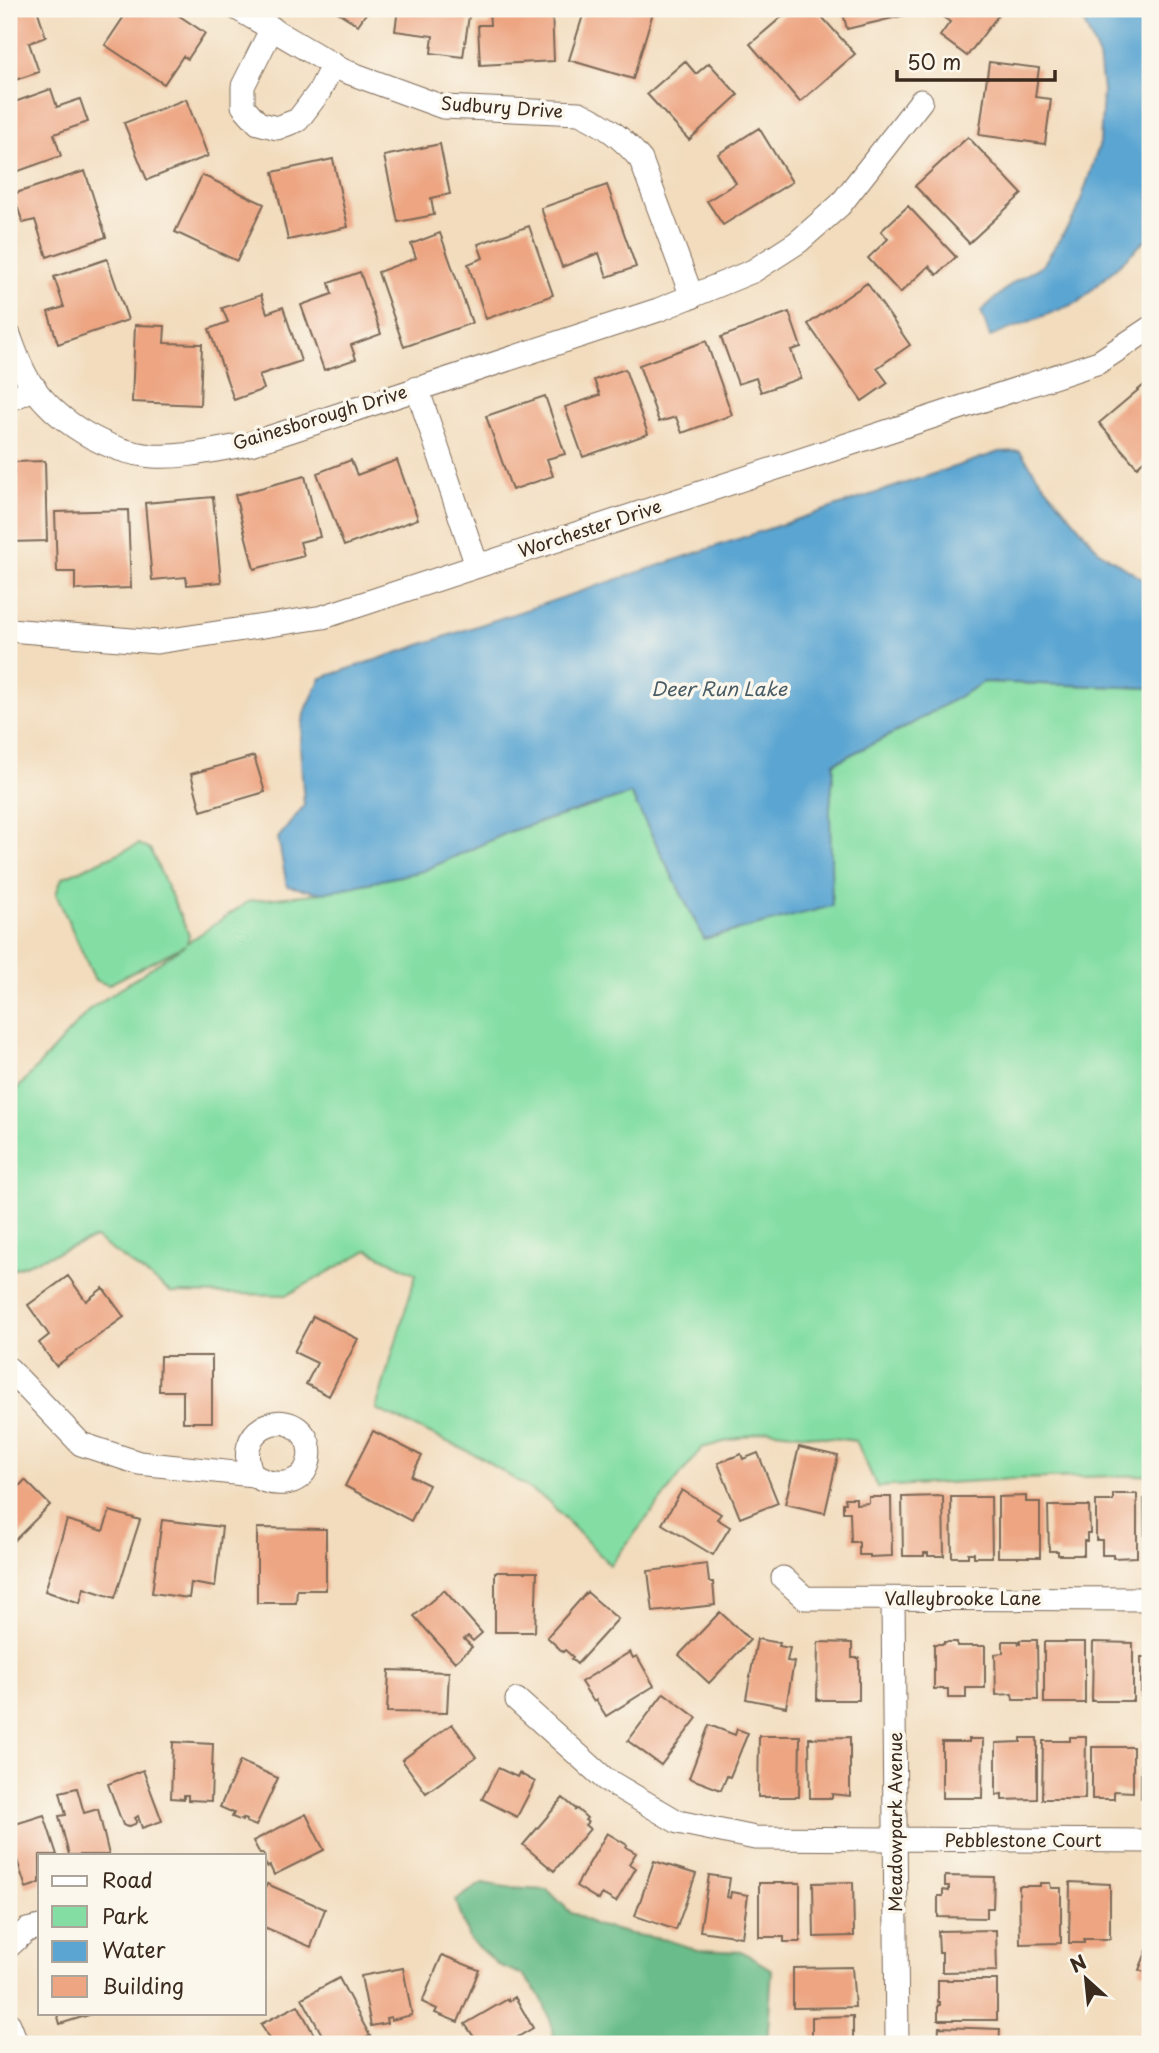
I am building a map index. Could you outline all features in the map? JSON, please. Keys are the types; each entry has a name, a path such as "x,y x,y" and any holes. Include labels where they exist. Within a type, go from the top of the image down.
{"street":[{"name":"Sudbury Drive","path":"238,9 342,70 443,107 579,113 598,122 626,142 641,160 692,297"},
{"path":"272,29 243,86 243,106 258,123 277,128 298,120 319,92 333,64"},
{"name":"Gainesborough Drive","path":"9,335 25,374 55,412 82,431 116,447 151,456 183,455 250,444 658,310 753,271 798,242 840,205 921,101"},
{"name":"Worchester Drive","path":"9,630 157,642 323,617 1099,362 1150,328"},
{"path":"9,400 34,388"},
{"name":"Gainesborough Drive","path":"417,388 477,566"},
{"path":"9,1369 82,1444 139,1463 253,1475"},
{"name":"Valleybrooke Lane","path":"783,1578 805,1598 1150,1599"},
{"name":"Meadowpark Avenue","path":"893,1599 897,2044"},
{"name":"Pebblestone Court","path":"517,1700 605,1779 678,1822 755,1838 1150,1841"},
{"path":"9,1946 27,1930 38,1927"},
{"path":"9,2024 17,2044"}],"green space":[{"path":"984,682 1150,688 1150,1475 877,1487 856,1441 768,1430 702,1448 610,1565 548,1501 480,1457 376,1409 416,1274 368,1250 287,1295 172,1293 95,1238 9,1271 9,1098 90,1009 185,945 108,985 95,980 56,894 62,878 139,844 150,849 189,935 187,943 249,901 322,893 423,871 511,831 631,794 704,938 830,808 834,763 906,727"},
{"path":"482,1883 547,1889 569,1911 595,1925 667,1940 697,1950 743,1952 772,1970 767,2044 553,2044 552,2025 541,1997 523,1975 498,1965 469,1939 456,1900"}],"water":[{"path":"1078,9 1150,9 1150,236 1079,302 990,337 981,311 1014,282 1043,265 1077,212 1100,143 1103,91 1099,57"},
{"name":"Deer Run Lake","path":"1020,451 1099,551 1150,584 1150,688 984,682 906,727 834,763 830,808 832,906 704,939 631,794 511,831 423,871 322,893 287,886 278,838 304,806 300,745 304,714 321,678 999,452"}],"building":[{"path":"37,9 46,37 29,43 39,72 9,82 9,16"},
{"path":"129,9 169,9 205,33 188,59 183,56 164,84 105,45"},
{"path":"333,9 369,9 358,25"},
{"path":"398,9 470,9 463,57 431,53 433,36 395,31"},
{"path":"489,9 552,9 554,61 480,65 478,25 490,25"},
{"path":"585,9 654,9 633,79 569,60"},
{"path":"791,9 815,9 855,54 800,102 750,44"},
{"path":"842,9 917,9 918,12 847,29"},
{"path":"938,9 1003,9 967,56 940,36 950,22 936,12"},
{"path":"685,61 696,74 709,63 738,95 689,140 647,94"},
{"path":"989,62 1039,68 1035,97 1051,99 1045,144 979,135"},
{"path":"51,89 57,107 80,99 88,122 54,134 61,156 13,173 9,161 9,104"},
{"path":"186,99 208,156 147,180 124,123"},
{"path":"759,128 792,182 723,225 707,201 736,183 718,154"},
{"path":"968,137 1022,194 969,243 915,186"},
{"path":"440,144 450,194 431,198 434,215 398,222 384,156"},
{"path":"333,159 348,227 288,240 273,172"},
{"path":"85,171 106,237 47,257 35,220 23,223 13,194"},
{"path":"202,175 264,204 237,261 175,232"},
{"path":"607,185 636,267 607,277 599,253 562,267 541,208"},
{"path":"908,206 956,257 937,275 929,266 900,293 868,258 888,239 881,231"},
{"path":"529,226 553,295 486,319 468,264 483,258 478,244"},
{"path":"440,233 472,323 404,347 378,272 416,258 411,244"},
{"path":"107,259 128,320 58,344 48,312 64,307 54,277"},
{"path":"360,272 381,334 351,345 356,359 324,370 301,305 332,294 329,283"},
{"path":"867,283 910,345 877,368 888,383 862,401 808,324"},
{"path":"261,295 267,313 283,307 301,361 259,375 264,389 234,400 209,329 228,322 222,308"},
{"path":"789,312 801,347 791,350 801,378 761,392 756,378 738,384 721,337"},
{"path":"135,325 165,326 164,343 202,344 200,405 132,402"},
{"path":"706,341 732,415 682,433 676,417 659,422 639,365"},
{"path":"625,369 648,434 583,457 565,407 600,395 594,380"},
{"path":"1150,380 1150,455 1137,467 1099,423"},
{"path":"545,396 565,454 547,459 553,476 512,490 486,416"},
{"path":"351,460 357,475 397,460 418,519 344,546 317,473"},
{"path":"45,461 47,541 9,542 9,474 14,474 13,462"},
{"path":"305,476 320,537 300,542 304,556 254,569 235,495"},
{"path":"213,497 221,582 187,585 186,577 152,580 145,503"},
{"path":"128,510 131,588 75,590 75,572 57,572 55,512"},
{"path":"254,756 265,792 201,811 191,774"},
{"path":"68,1276 86,1301 103,1288 124,1317 56,1366 39,1343 49,1335 28,1305"},
{"path":"313,1316 358,1339 329,1396 306,1384 317,1363 294,1352"},
{"path":"160,1356 212,1356 212,1422 183,1422 183,1391 159,1391"},
{"path":"373,1431 422,1456 411,1476 429,1485 411,1521 345,1486"},
{"path":"799,1447 838,1456 825,1513 785,1504"},
{"path":"758,1453 778,1503 740,1518 718,1463 741,1454 743,1459"},
{"path":"25,1480 50,1505 9,1546 9,1497"},
{"path":"682,1490 721,1514 717,1519 730,1527 713,1555 662,1524"},
{"path":"1113,1494 1137,1494 1137,1557 1113,1558 1113,1555 1102,1555 1102,1540 1096,1540 1096,1501 1113,1501"},
{"path":"943,1496 944,1556 928,1556 928,1553 924,1553 924,1556 903,1556 902,1497"},
{"path":"1026,1496 1026,1502 1040,1502 1040,1557 998,1557 998,1497"},
{"path":"869,1497 891,1497 892,1556 859,1555 859,1542 851,1542 850,1512 843,1512 845,1498 856,1498 856,1504 869,1503"},
{"path":"951,1497 991,1497 992,1557 974,1557 974,1553 968,1553 968,1557 952,1557"},
{"path":"1144,1498 1150,1498 1150,1554 1145,1554"},
{"path":"1048,1506 1089,1506 1090,1533 1087,1533 1087,1541 1084,1541 1084,1555 1058,1555 1058,1551 1049,1551"},
{"path":"110,1511 140,1520 115,1598 84,1588 80,1603 45,1591 67,1520 103,1531"},
{"path":"162,1520 222,1527 215,1587 191,1583 189,1598 152,1593"},
{"path":"257,1528 326,1529 326,1590 297,1590 296,1603 257,1603"},
{"path":"707,1564 709,1582 713,1582 715,1605 653,1612 648,1571"},
{"path":"495,1572 537,1572 535,1632 495,1632"},
{"path":"444,1590 482,1633 473,1641 468,1636 464,1639 472,1647 455,1662 414,1616"},
{"path":"587,1592 618,1619 577,1664 571,1659 573,1657 565,1650 563,1652 547,1637"},
{"path":"720,1612 750,1640 709,1683 679,1655"},
{"path":"757,1639 780,1643 779,1646 790,1648 787,1661 794,1662 786,1707 746,1699"},
{"path":"1020,1640 1037,1640 1038,1700 1013,1700 1012,1694 996,1695 995,1654 1003,1653 1003,1641 1018,1641 1020,1644"},
{"path":"818,1642 852,1643 852,1658 859,1658 859,1700 817,1700"},
{"path":"957,1642 957,1646 985,1646 985,1688 966,1688 966,1698 948,1698 948,1689 934,1689 934,1644"},
{"path":"1044,1642 1085,1642 1085,1703 1044,1703"},
{"path":"1093,1642 1133,1643 1133,1701 1092,1701"},
{"path":"630,1652 633,1658 637,1656 654,1686 606,1716 581,1682"},
{"path":"1141,1657 1150,1657 1150,1696 1141,1697"},
{"path":"389,1670 449,1672 447,1713 387,1712"},
{"path":"664,1693 697,1718 661,1765 628,1741"},
{"path":"452,1724 476,1757 426,1793 402,1760"},
{"path":"709,1725 735,1735 737,1729 748,1733 730,1777 727,1776 721,1790 689,1778"},
{"path":"759,1736 800,1736 799,1797 758,1797"},
{"path":"850,1737 850,1796 832,1794 832,1798 810,1798 809,1738"},
{"path":"1070,1737 1086,1737 1085,1799 1042,1799 1043,1741 1070,1741"},
{"path":"1021,1738 1037,1738 1037,1799 1002,1800 1002,1794 996,1795 996,1743 1021,1742"},
{"path":"969,1739 983,1739 982,1798 942,1798 942,1742 969,1742"},
{"path":"173,1742 213,1744 211,1801 188,1800 188,1795 184,1795 184,1799 171,1798"},
{"path":"1141,1742 1150,1742 1150,1798 1141,1798"},
{"path":"1092,1747 1133,1747 1133,1792 1114,1791 1114,1799 1092,1799"},
{"path":"240,1761 278,1778 256,1826 243,1818 242,1821 232,1817 234,1813 220,1807"},
{"path":"498,1768 517,1777 519,1773 535,1782 517,1817 482,1799"},
{"path":"143,1770 162,1821 142,1828 138,1816 135,1818 135,1824 127,1827 123,1825 108,1784"},
{"path":"77,1788 84,1813 98,1809 109,1854 69,1854 59,1816 66,1815 60,1792"},
{"path":"563,1798 576,1809 574,1811 577,1809 587,1818 585,1825 590,1829 554,1871 523,1845"},
{"path":"306,1814 324,1850 274,1875 270,1866 266,1865 266,1854 260,1854 253,1841"},
{"path":"44,1815 57,1854 38,1854 38,1884 26,1888 9,1835 9,1826"},
{"path":"607,1833 636,1853 629,1864 636,1868 616,1902 602,1894 599,1900 576,1886"},
{"path":"654,1861 696,1874 676,1930 635,1916"},
{"path":"709,1875 730,1878 727,1897 730,1898 731,1892 748,1895 742,1937 700,1931"},
{"path":"945,1876 994,1877 993,1908 987,1908 987,1918 938,1917 938,1896 943,1896 943,1890 949,1891 949,1886 945,1886"},
{"path":"853,1882 854,1936 814,1937 813,1883"},
{"path":"1070,1882 1110,1884 1110,1939 1084,1939 1084,1943 1069,1943"},
{"path":"759,1883 800,1883 800,1942 784,1942 784,1937 759,1937"},
{"path":"1040,1883 1050,1883 1051,1888 1061,1888 1061,1943 1020,1944 1019,1886 1040,1886"},
{"path":"267,1884 325,1909 311,1947 266,1928"},
{"path":"996,1930 997,1971 942,1972 938,1931"},
{"path":"1150,1943 1150,1974 1139,1970"},
{"path":"442,1955 479,1970 458,2022 435,2013 437,2009 422,2002"},
{"path":"852,1967 855,2007 793,2008 793,1968"},
{"path":"403,1968 412,2015 391,2020 391,2017 386,2018 387,2023 371,2026 361,1976"},
{"path":"339,1978 370,2036 353,2044 327,2044 302,1998"},
{"path":"938,1980 997,1980 997,2020 938,2020"},
{"path":"515,1997 533,2028 506,2044 484,2044 482,2041 478,2043 465,2024"},
{"path":"298,2005 319,2044 272,2044 261,2024"},
{"path":"57,2014 92,2014 60,2024"},
{"path":"853,2016 853,2040 847,2040 847,2044 812,2044 812,2017"},
{"path":"939,2027 1000,2029 999,2044 938,2044"}]}
